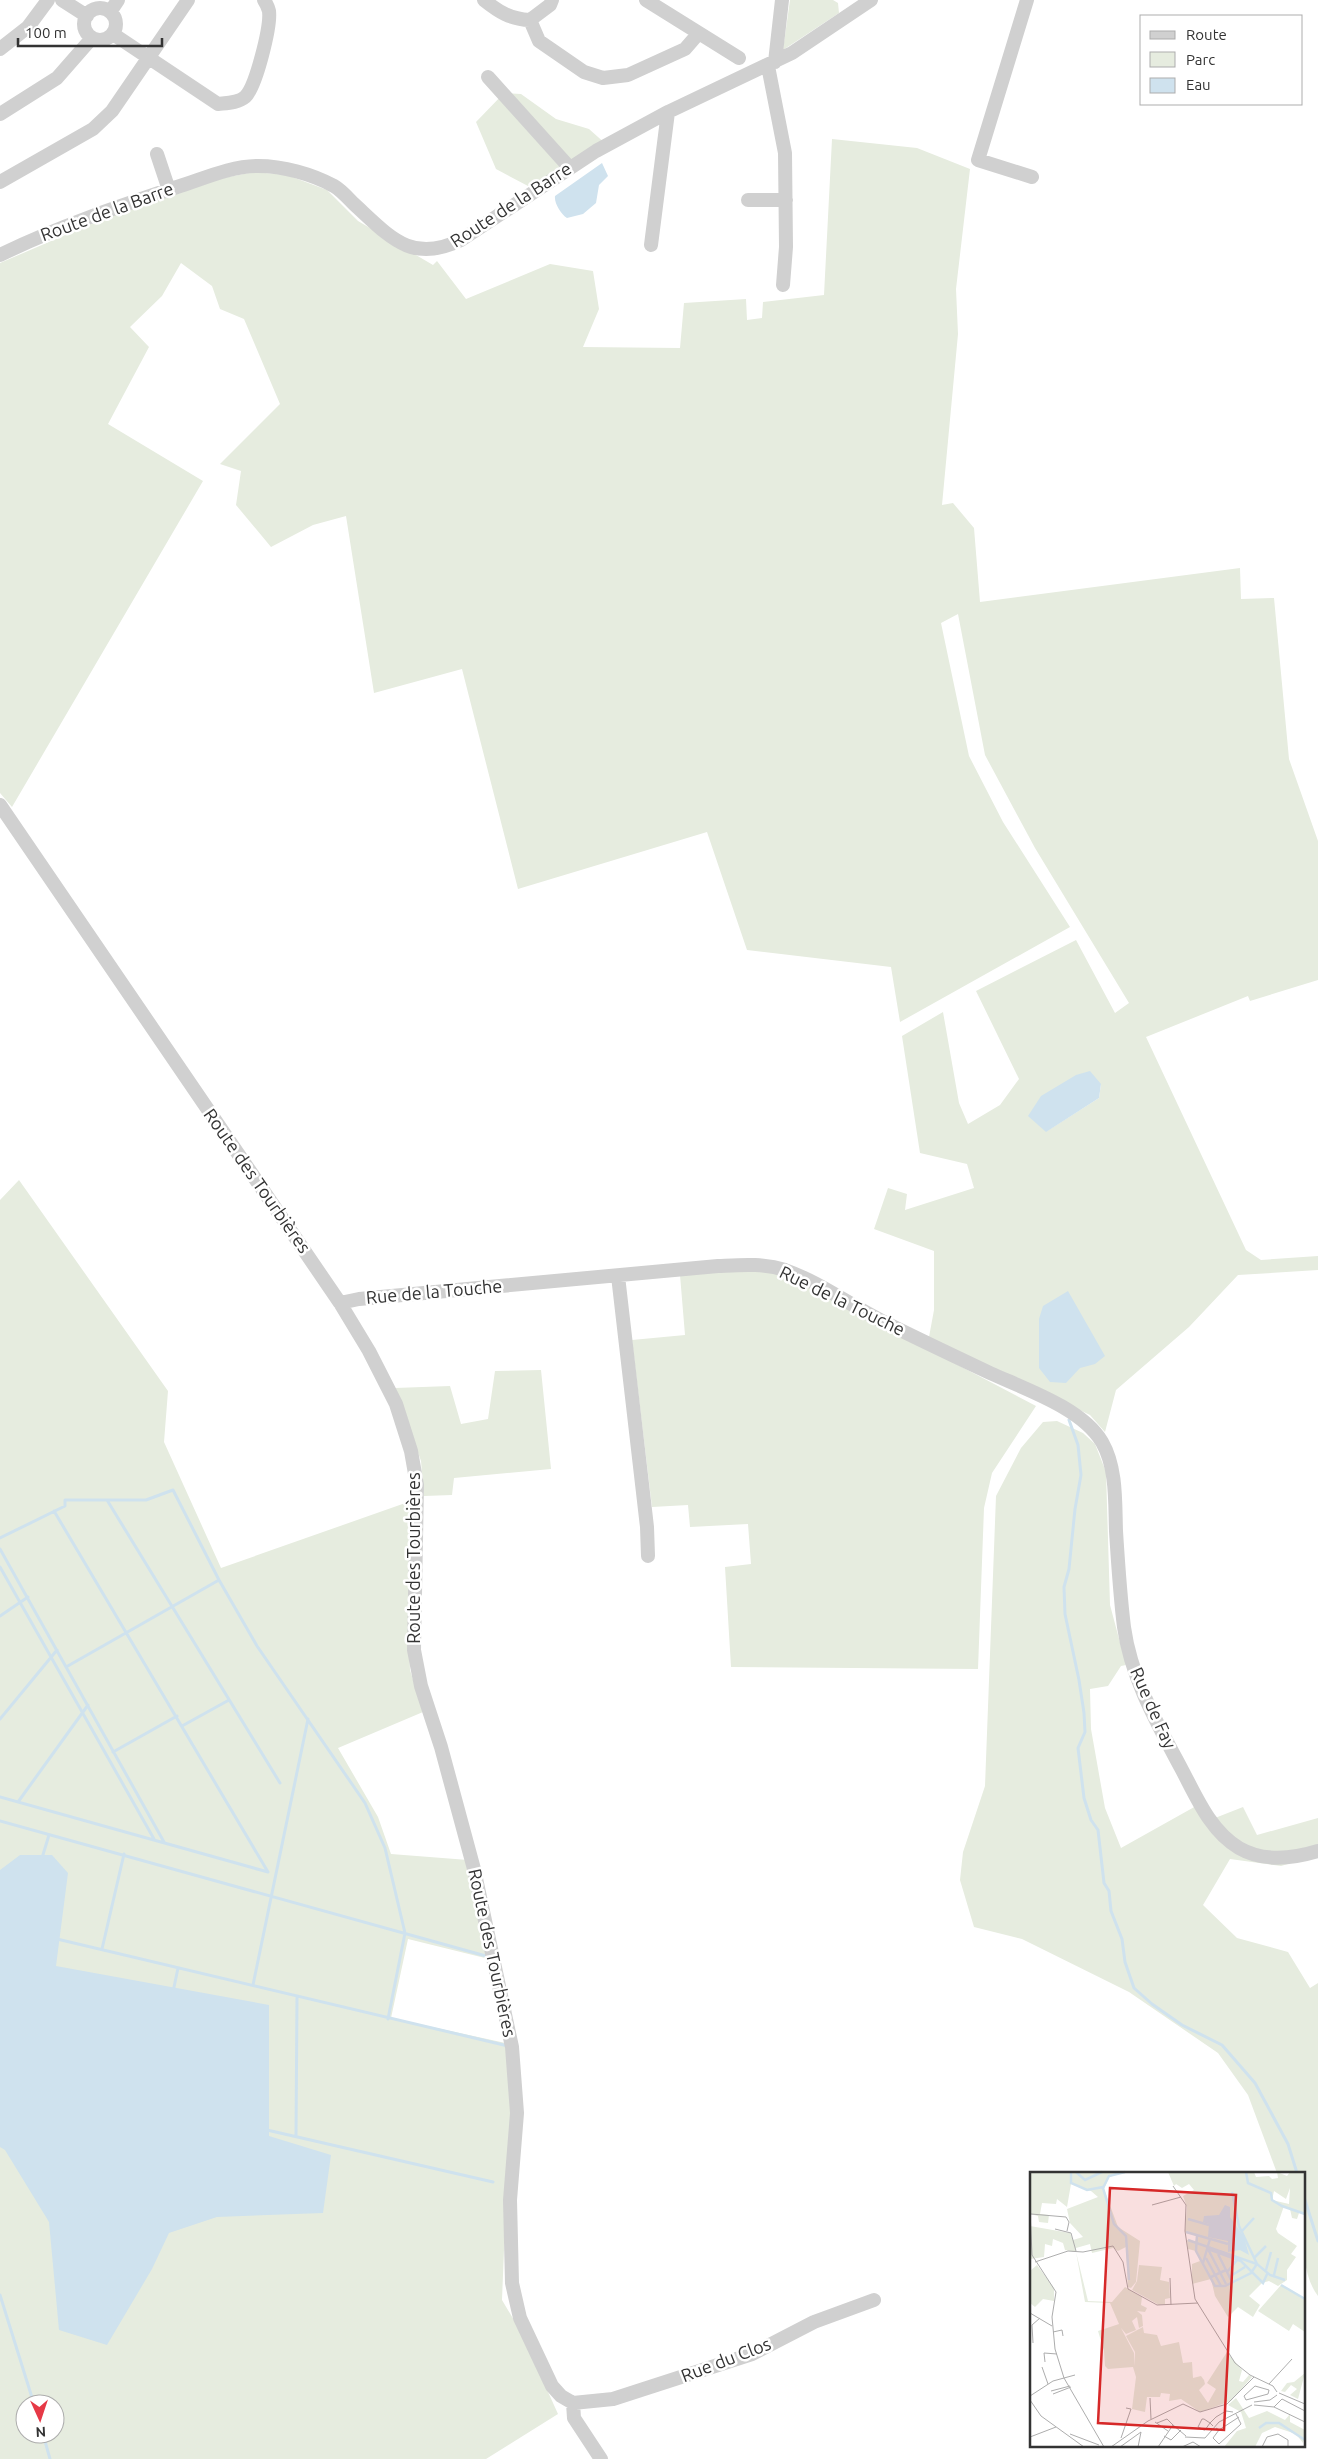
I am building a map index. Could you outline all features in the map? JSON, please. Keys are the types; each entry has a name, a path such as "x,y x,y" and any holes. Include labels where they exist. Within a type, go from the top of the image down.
{"street":[{"path":"0,49 28,28 48,0"},
{"path":"62,0 87,16"},
{"path":"110,12 118,0"},
{"path":"0,182 92,129 112,111 188,0"},
{"path":"113,34 218,104 234,102 244,98 252,87 269,22 269,9 264,0"},
{"path":"484,0 503,15 516,20 530,20 550,5 552,0"},
{"path":"646,0 738,58"},
{"path":"782,0 772,64 776,114 784,140 786,247 783,285"},
{"name":"Route de la Barre","path":"0,255 31,239 169,190 230,170 257,166 292,170 335,187 385,232 405,246 426,251 443,249 461,240 569,168 668,112 792,54 871,0"},
{"path":"1027,0 978,160 1032,177"},
{"path":"98,9 110,12 116,22 113,34 106,39 92,38 84,28 87,16 98,9"},
{"path":"530,20 539,41 584,72 603,78 628,76 685,49 698,34"},
{"path":"0,114 57,78 92,38"},
{"path":"488,77 569,168"},
{"path":"651,245 668,112"},
{"path":"157,154 169,190"},
{"path":"748,200 786,200"},
{"name":"Route des Tourbières","path":"0,805 340,1303 369,1351 396,1404 411,1451 417,1485 414,1650 421,1686 441,1747 474,1869 512,2047 517,2114 510,2200 512,2283 520,2318 552,2386 561,2396 573,2403"},
{"name":"Rue de la Touche","path":"340,1303 359,1299 745,1264 765,1265 782,1269 818,1285 903,1332 1052,1402"},
{"path":"618,1276 647,1527 648,1556"},
{"name":"Rue de Fay","path":"1052,1402 1086,1423 1102,1442 1107,1453 1113,1480 1120,1586 1127,1645 1142,1692 1151,1712 1199,1802 1220,1833 1240,1849 1255,1856 1281,1858 1318,1851"},
{"name":"Rue du Clos","path":"573,2403 613,2399 752,2354 814,2322 874,2300"},
{"path":"573,2403 574,2418 601,2459"}],"green space":[{"path":"790,0 833,0 838,3 839,13 783,50"},
{"path":"504,93 521,94 556,119 589,129 607,145 528,186 496,169 476,122"},
{"path":"832,139 917,148 970,169 956,289 958,334 942,505 953,503 974,528 980,602 1240,568 1241,599 1274,598 1289,759 1318,841 1318,980 1250,1001 1248,996 1146,1037 1246,1250 1261,1260 1318,1256 1318,1270 1238,1275 1189,1327 1116,1390 1105,1432 1090,1415 929,1337 934,1310 934,1251 874,1229 888,1188 907,1194 905,1210 974,1188 967,1164 920,1153 902,1036 943,1012 959,1103 968,1124 1000,1105 1019,1079 976,991 1076,940 1115,1013 1129,1003 1035,848 985,755 958,614 941,623 969,756 1003,822 1070,927 900,1022 891,967 747,950 707,832 518,889 462,669 374,693 346,516 313,525 271,547 236,505 241,471 220,464 280,404 244,319 220,309 212,286 181,263 162,296 130,327 149,347 108,424 203,481 12,807 0,793 0,263 107,217 213,180 254,172 287,175 327,190 358,221 433,265 437,261 466,299 550,264 593,271 599,309 583,347 680,348 684,303 746,299 747,320 762,318 763,302 824,295","holes":["1101,1084 1099,1098 1047,1131"]},
{"path":"19,1180 168,1391 164,1442 221,1568 411,1501 408,1621 410,1670 423,1712 338,1748 378,1817 391,1854 468,1860 489,1959 408,1939 391,2018 510,2044 514,2113 506,2200 502,2300 521,2332 558,2414 486,2459 0,2459 0,1200"},
{"path":"742,1269 774,1273 817,1291 1036,1406 992,1473 984,1508 978,1669 731,1667 725,1567 751,1564 748,1524 690,1527 688,1505 652,1507 632,1340 685,1335 680,1275"},
{"path":"541,1370 551,1469 454,1478 452,1495 424,1496 421,1461 395,1388 450,1386 461,1424 488,1419 495,1371"},
{"path":"1057,1421 1083,1433 1095,1444 1106,1472 1110,1605 1126,1665 1121,1666 1108,1686 1090,1689 1091,1729 1105,1808 1121,1848 1205,1801 1215,1818 1243,1807 1257,1835 1318,1818 1318,1855 1281,1866 1230,1859 1203,1905 1237,1938 1288,1952 1310,1988 1318,1983 1318,2296 1311,2284 1306,2265 1306,2172 1277,2172 1248,2095 1218,2053 1129,1992 1022,1939 974,1927 960,1880 963,1852 985,1786 996,1496 1021,1448 1043,1422"}],"water":[{"path":"602,163 608,176 599,185 596,203 583,214 567,218 558,208 555,196"},
{"path":"1090,1071 1101,1084 1099,1098 1046,1132 1028,1116 1041,1096 1076,1075"},
{"path":"1068,1291 1105,1356 1095,1364 1080,1368 1066,1383 1050,1382 1039,1368 1039,1319 1043,1306"},
{"path":"20,1855 52,1855 68,1873 56,1966 269,2005 269,2136 331,2155 323,2213 217,2217 169,2233 152,2269 107,2345 59,2330 49,2222 5,2150 0,2147 0,1870"}],"waterway":[{"path":"1069,1420 1078,1445 1081,1475 1075,1509 1069,1569 1064,1587 1065,1614 1084,1713 1085,1732 1078,1748 1084,1798 1091,1820 1098,1830 1104,1883 1109,1891 1111,1911 1122,1939 1125,1962 1134,1988 1152,2004 1182,2025 1222,2045 1255,2083 1288,2144 1297,2172"},
{"path":"0,1538 65,1506 65,1500 146,1500 173,1490 219,1580 257,1646 365,1803 385,1848 405,1933 388,2019"},
{"path":"107,1500 280,1783"},
{"path":"0,1797 268,1872 54,1511"},
{"path":"0,1549 164,1842"},
{"path":"0,1567 154,1839"},
{"path":"66,1667 219,1580"},
{"path":"0,1616 28,1597"},
{"path":"0,1719 57,1650"},
{"path":"182,1726 229,1700"},
{"path":"18,1802 88,1705"},
{"path":"113,1752 177,1716"},
{"path":"253,1985 308,1719"},
{"path":"0,1821 486,1956"},
{"path":"42,1858 49,1835"},
{"path":"102,1949 124,1854"},
{"path":"57,1939 508,2046"},
{"path":"173,1992 178,1968"},
{"path":"296,2136 297,1997"},
{"path":"267,2130 493,2182"},
{"path":"1306,2203 1318,2241"},
{"path":"0,2295 31,2394"},
{"path":"46,2444 50,2459"}]}
